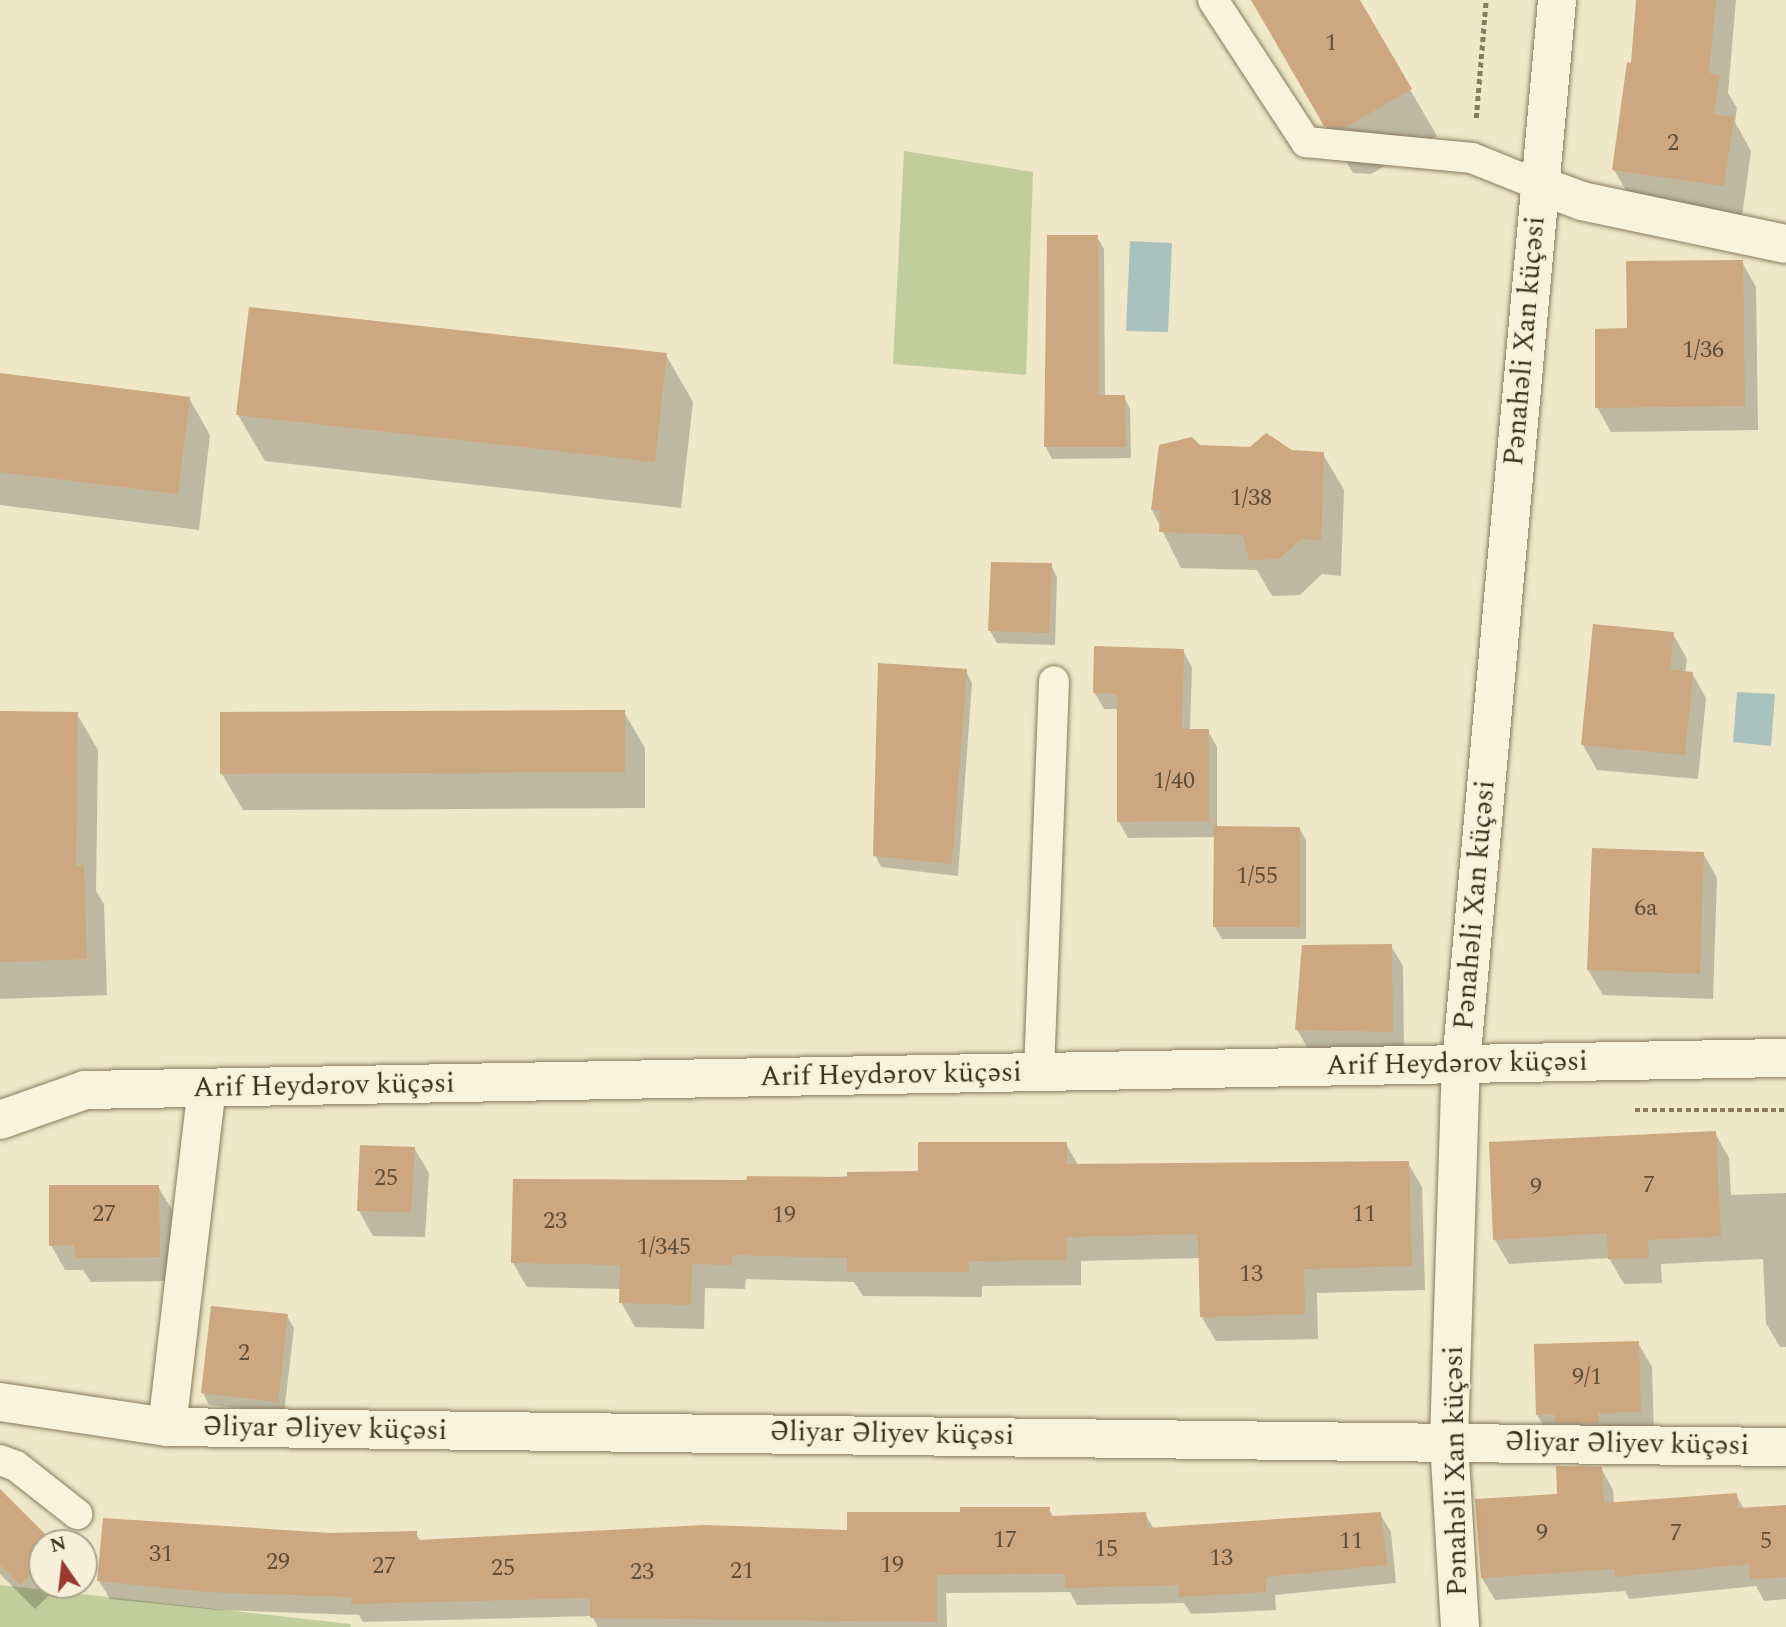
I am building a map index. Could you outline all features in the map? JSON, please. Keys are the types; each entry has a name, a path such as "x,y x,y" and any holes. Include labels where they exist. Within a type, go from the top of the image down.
{"street":[{"name":"Pənahəli Xan küçəsi","path":"1460,1627 1449,1440 1461,1065 1557,0"},
{"path":"1539,185 1582,201 1786,244"},
{"name":"Arif Heydərov küçəsi","path":"0,1120 85,1090 1786,1058"},
{"path":"167,1427 207,1088"},
{"name":"Əliyar Əliyev küçəsi","path":"0,1402 167,1427 1449,1440 1786,1447"}],"lane":[{"name":"Pənahəli Xan küçəsi","path":"1213,0 1306,142 1472,158 1539,185"},
{"path":"1039,1072 1054,681"},
{"path":"0,1460 16,1466 77,1514"}],"path":[{"path":"1472,158 1486,0"}],"green space":[{"path":"904,151 1033,172 1026,375 893,364"},
{"path":"0,1585 28,1588 28,1599 98,1599 98,1596 350,1624 351,1627 0,1627"}],"water":[{"path":"1130,241 1172,243 1168,332 1126,331"},
{"path":"1737,692 1775,694 1771,746 1733,742"}],"building":[{"path":"1251,0 1360,0 1412,89 1344,128 1324,126"},
{"path":"1636,0 1716,0 1709,73 1720,75 1714,114 1734,117 1724,186 1612,170 1627,62 1631,63"},
{"path":"1047,235 1098,235 1099,395 1125,395 1126,447 1044,447"},
{"path":"1743,260 1745,406 1595,408 1595,329 1627,328 1626,261"},
{"path":"249,307 667,353 655,462 236,415"},
{"path":"0,373 190,397 178,494 0,472"},
{"path":"1266,433 1292,450 1324,452 1321,540 1301,539 1279,559 1249,560 1243,535 1159,532 1160,510 1151,510 1159,445 1192,437 1200,445 1250,447"},
{"path":"991,562 1052,563 1049,633 988,631"},
{"path":"1593,624 1674,632 1670,670 1693,672 1685,755 1581,745"},
{"path":"1094,646 1184,649 1182,729 1209,729 1209,821 1117,822 1117,694 1093,693"},
{"path":"878,663 967,669 952,864 873,856"},
{"path":"625,710 625,772 220,774 220,712"},
{"path":"0,711 78,712 76,866 84,865 87,959 0,962"},
{"path":"1214,826 1300,827 1300,927 1213,927"},
{"path":"1592,848 1704,852 1700,974 1587,970"},
{"path":"1392,944 1393,1032 1295,1030 1302,945"},
{"path":"1716,1131 1721,1236 1648,1240 1649,1258 1608,1259 1607,1233 1493,1240 1489,1142"},
{"path":"918,1142 1067,1142 1067,1164 1409,1161 1412,1266 1304,1269 1305,1314 1200,1317 1198,1234 1067,1237 1067,1260 969,1261 969,1272 847,1272 847,1258 732,1255 732,1265 692,1264 691,1305 619,1303 620,1265 511,1263 513,1179 746,1180 747,1176 847,1177 847,1172 918,1171"},
{"path":"360,1145 415,1147 411,1212 357,1211"},
{"path":"49,1185 159,1185 160,1257 75,1258 74,1245 49,1246"},
{"path":"211,1306 288,1314 278,1402 201,1393"},
{"path":"1639,1341 1641,1412 1598,1413 1599,1423 1554,1422 1554,1414 1536,1415 1534,1344"},
{"path":"1556,1466 1602,1467 1604,1503 1737,1493 1738,1508 1786,1505 1786,1577 1750,1579 1749,1564 1615,1577 1614,1569 1481,1578 1475,1499 1557,1494"},
{"path":"0,1489 40,1529 28,1529 28,1577 20,1585 0,1565"},
{"path":"960,1507 1050,1507 1050,1516 1146,1512 1147,1528 1381,1512 1387,1565 1266,1577 1266,1592 1179,1597 1178,1585 1065,1588 1065,1574 937,1575 937,1622 590,1618 590,1598 351,1604 351,1597 206,1592 98,1581 103,1518 330,1533 417,1531 417,1540 705,1525 847,1530 847,1512 960,1512"}]}
